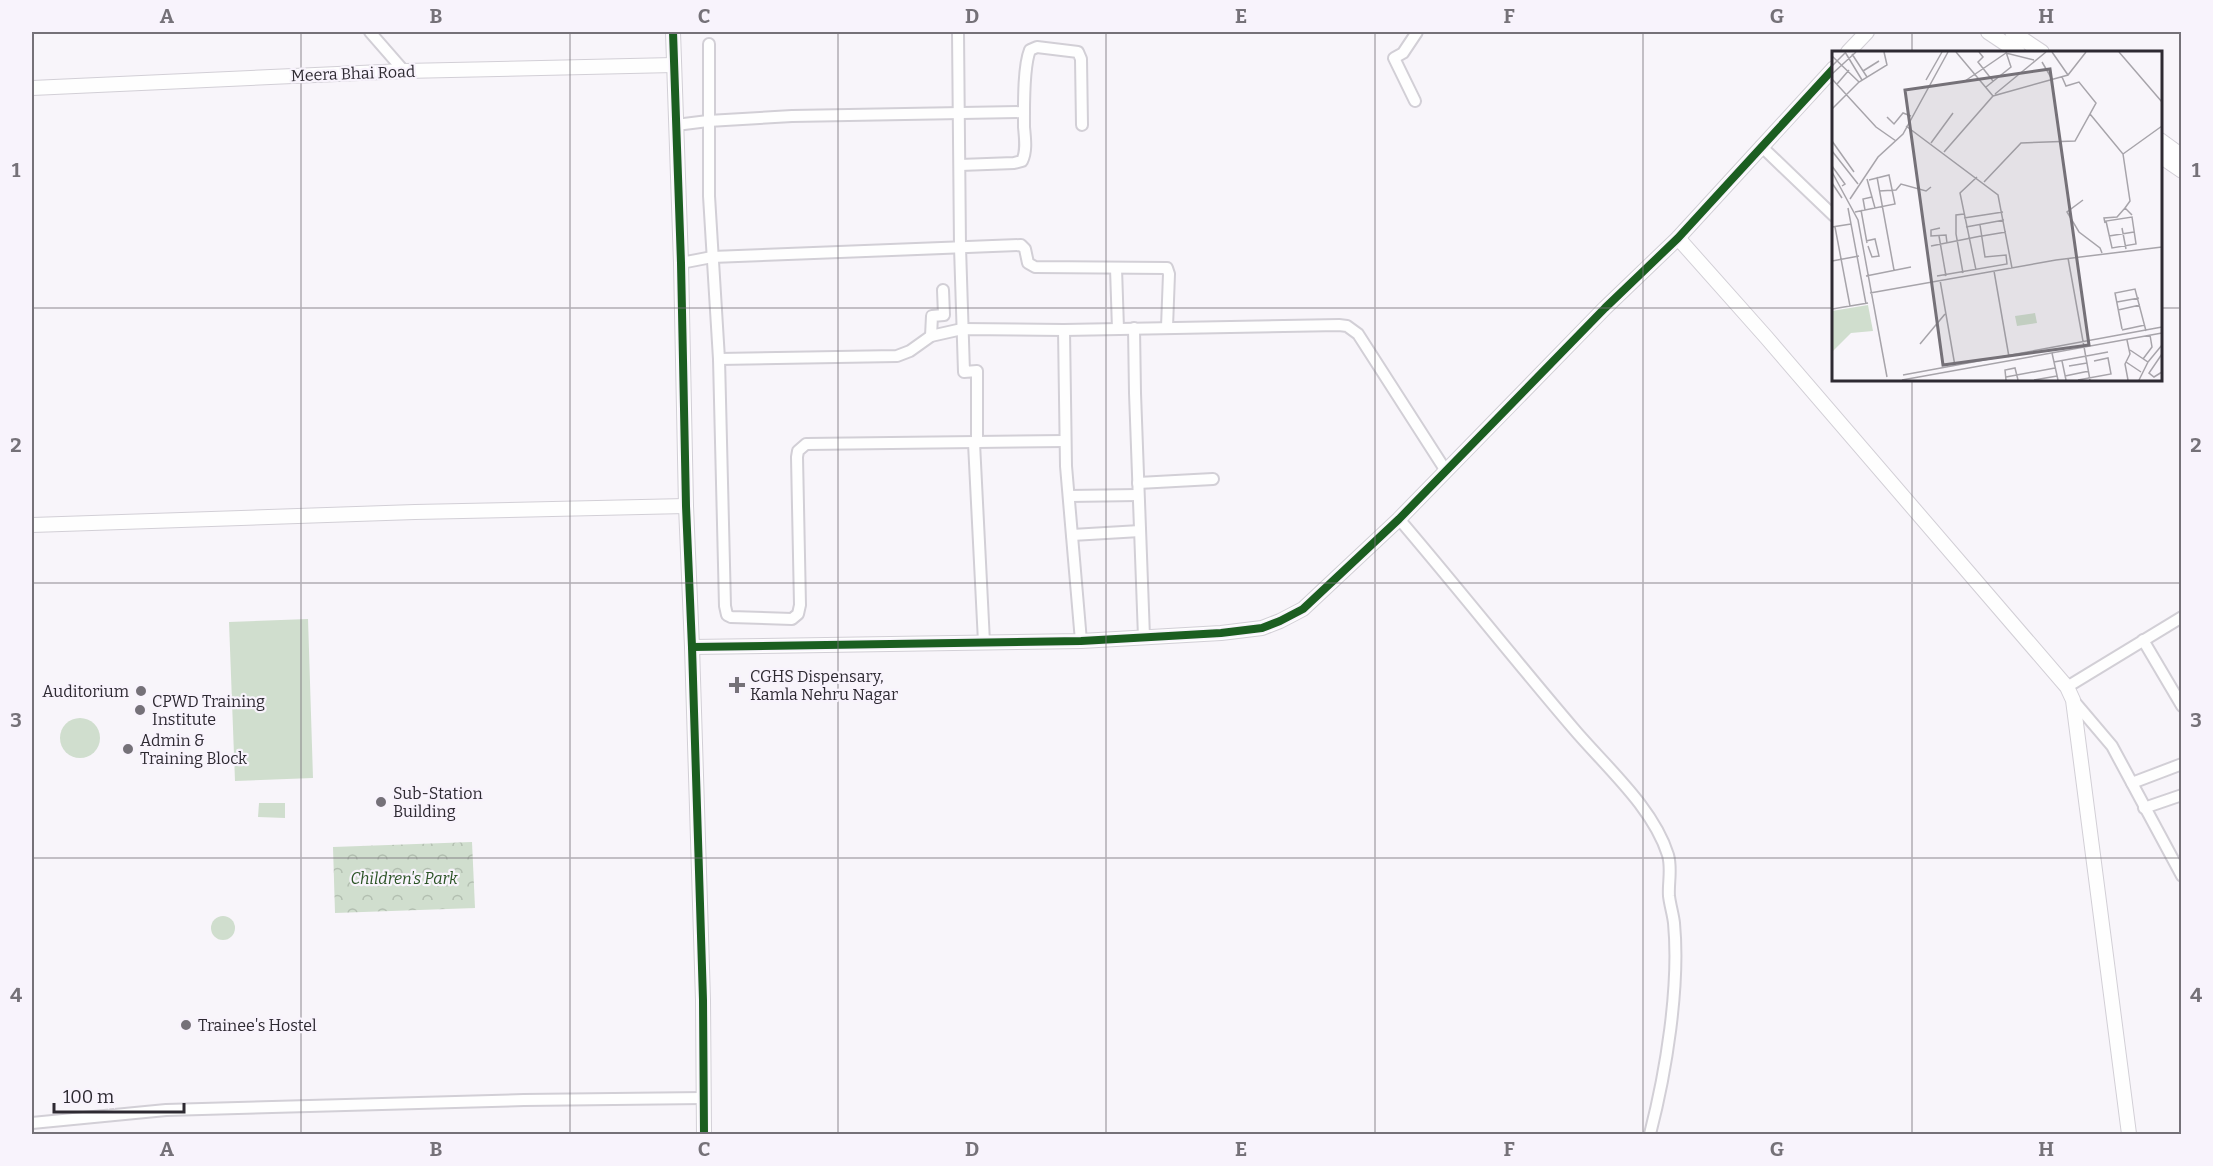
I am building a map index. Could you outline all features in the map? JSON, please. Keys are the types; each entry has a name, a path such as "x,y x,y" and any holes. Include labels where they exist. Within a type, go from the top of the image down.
{"street":[{"path":"370,32 404,71"},
{"path":"673,32 703,1000 704,1134"},
{"path":"1415,101 1394,58 1403,53 1416,32"},
{"path":"1849,51 1867,32"},
{"path":"1988,32 2016,51"},
{"path":"2012,32 2040,51"},
{"path":"958,33 962,329 964,372 977,371 975,443 984,642"},
{"path":"709,44 708,121 712,257 719,359 727,615 792,619 798,614 800,605 797,457 801,447 806,444 1065,441"},
{"path":"960,165 1014,163 1022,160 1025,152 1024,112 1028,55 1030,50 1037,47 1078,52 1081,59 1082,125"},
{"name":"Meera Bhai Road","path":"32,88 404,71 674,65"},
{"path":"693,647 1144,638 1221,633 1262,627 1280,621 1303,609 1399,519 1605,308 1678,238 1832,69"},
{"path":"676,125 792,116 1024,112"},
{"path":"2162,142 2181,156"},
{"path":"1761,146 1832,215"},
{"path":"2162,157 2181,171"},
{"path":"1678,238 1766,337 2103,734 2132,783 2181,876"},
{"path":"681,263 712,257 1021,245 1025,249 1028,263 1035,267 1167,268 1169,274 1167,327"},
{"path":"1116,267 1118,329"},
{"path":"931,336 932,316 944,315 943,290"},
{"path":"719,359 897,356 910,351 931,336 962,329 1064,330 1339,325 1358,334 1446,471"},
{"path":"1134,328 1144,638"},
{"path":"1064,330 1065,441 1081,640"},
{"path":"1138,483 1213,479"},
{"path":"1069,496 1138,495"},
{"path":"32,525 686,506"},
{"path":"1399,519 1574,729 1619,779 1648,817 1668,856 1669,899 1674,923 1673,990 1663,1069 1650,1134"},
{"path":"1072,535 1140,531"},
{"path":"2070,694 2143,640 2181,616"},
{"path":"2143,640 2181,706"},
{"path":"2070,694 2129,1134"},
{"path":"2132,783 2181,764"},
{"path":"2145,808 2181,795"},
{"path":"32,1123 166,1110 524,1100 704,1098"}],"green space":[{"path":"308,619 313,778 235,781 229,622"},
{"path":"80,718 88,719 94,724 99,730 99,746 94,752 88,757 80,758 72,757 66,752 61,746 60,738 61,730 66,724 72,719"},
{"path":"259,803 285,803 285,818 258,817"},
{"name":"Children's Park","path":"472,842 475,908 335,913 333,847"},
{"path":"218,916 228,916 235,923 235,933 228,940 218,940 211,933 211,923"}],"cycle path":[{"path":"673,32 703,1000 704,1134"},
{"path":"692,647 1081,641 1221,633 1262,628 1280,621 1303,609 1399,519 1605,308 1678,238 1832,70"}],"place":[{"name":"CGHS Dispensary, Kamla Nehru Nagar","path":"737,685"},
{"name":"Auditorium","path":"141,691"},
{"name":"CPWD Training Institute","path":"140,710"},
{"name":"Admin & Training Block","path":"128,749"},
{"name":"Sub-Station Building","path":"381,802"},
{"name":"Trainee's Hostel","path":"186,1025"}]}
